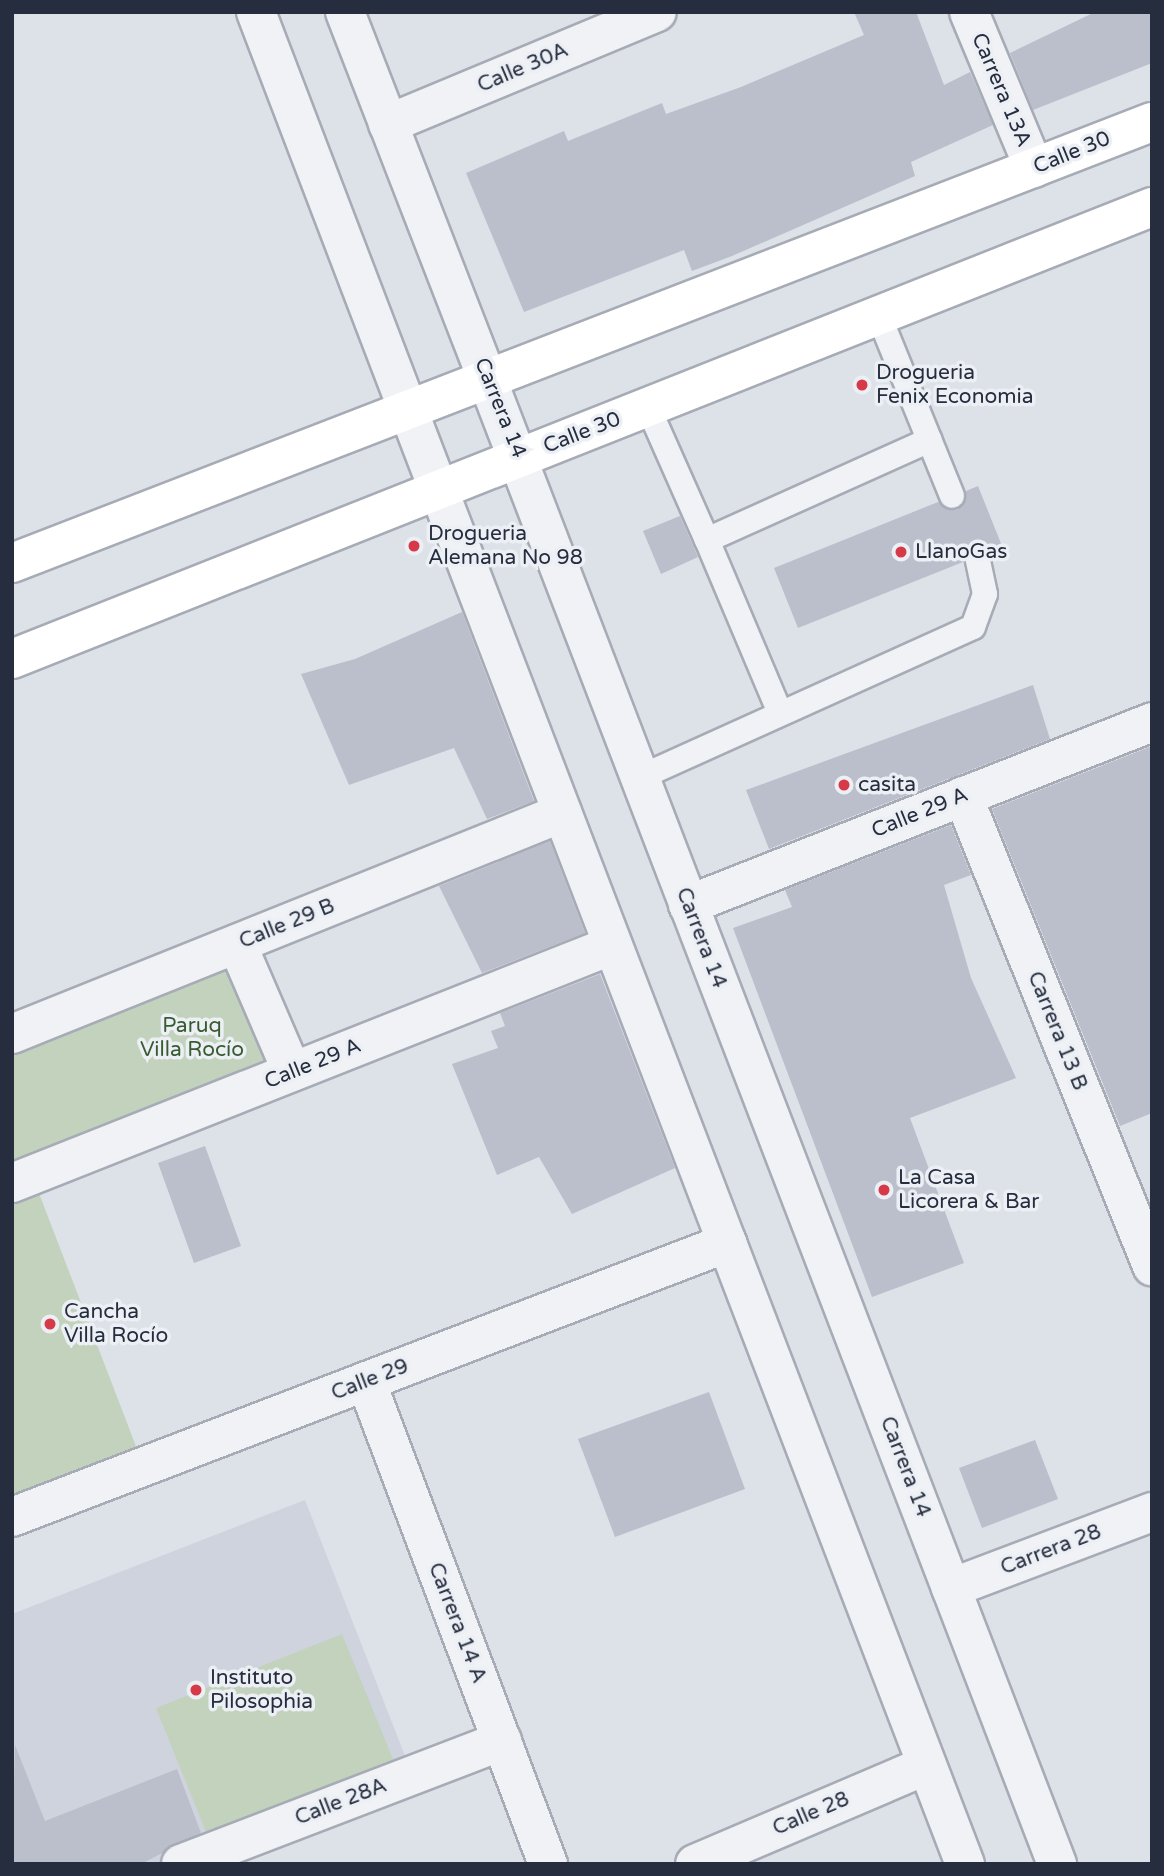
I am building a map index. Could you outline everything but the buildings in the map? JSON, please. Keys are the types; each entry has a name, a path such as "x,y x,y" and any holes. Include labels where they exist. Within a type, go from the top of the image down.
{"main road":[{"name":"Calle 30","path":"12,563 1152,122"},
{"name":"Calle 30","path":"12,659 1152,207"}],"street":[{"path":"256,12 965,1864"},
{"name":"Carrera 14","path":"345,12 487,379 520,457 688,905 1057,1864"},
{"name":"Carrera 13A","path":"969,12 1034,169"},
{"name":"Calle 30A","path":"388,124 652,13"},
{"name":"Calle 29 A","path":"688,905 1152,722"},
{"name":"Carrera 13 B","path":"963,796 1152,1266"},
{"name":"Calle 29 B","path":"12,1034 562,813"},
{"path":"237,944 292,1072"},
{"name":"Calle 29 A","path":"12,1183 613,945"},
{"name":"Calle 29","path":"12,1517 727,1243"},
{"name":"Carrera 14 A","path":"366,1381 548,1864"},
{"name":"Carrera 28","path":"951,1588 1152,1512"},
{"name":"Calle 28A","path":"181,1864 502,1741"},
{"name":"Calle 28","path":"695,1864 927,1765"}],"lane":[{"path":"878,316 952,496"},
{"path":"648,407 780,713"},
{"path":"707,540 930,440"},
{"path":"640,777 973,627 985,594 976,557"}],"shaded area":[{"name":"Instituto Pilosophia","path":"305,1500 409,1766 158,1864 12,1864 12,1614"}],"green space":[{"name":"Paruq Villa Rocío","path":"233,961 277,1066 12,1170 12,1050"},
{"name":"Cancha Villa Rocío","path":"37,1188 137,1449 12,1496 12,1198"},
{"path":"342,1634 395,1764 208,1837 156,1708"}],"place":[{"name":"Drogueria Fenix Economia","path":"862,385"},
{"name":"Drogueria Alemana No 98","path":"414,546"},
{"name":"LlanoGas","path":"901,552"},
{"name":"casita","path":"844,785"},
{"name":"La Casa Licorera & Bar","path":"884,1190"},
{"name":"Cancha Villa Rocío","path":"50,1324"},
{"name":"Instituto Pilosophia","path":"196,1690"}]}
